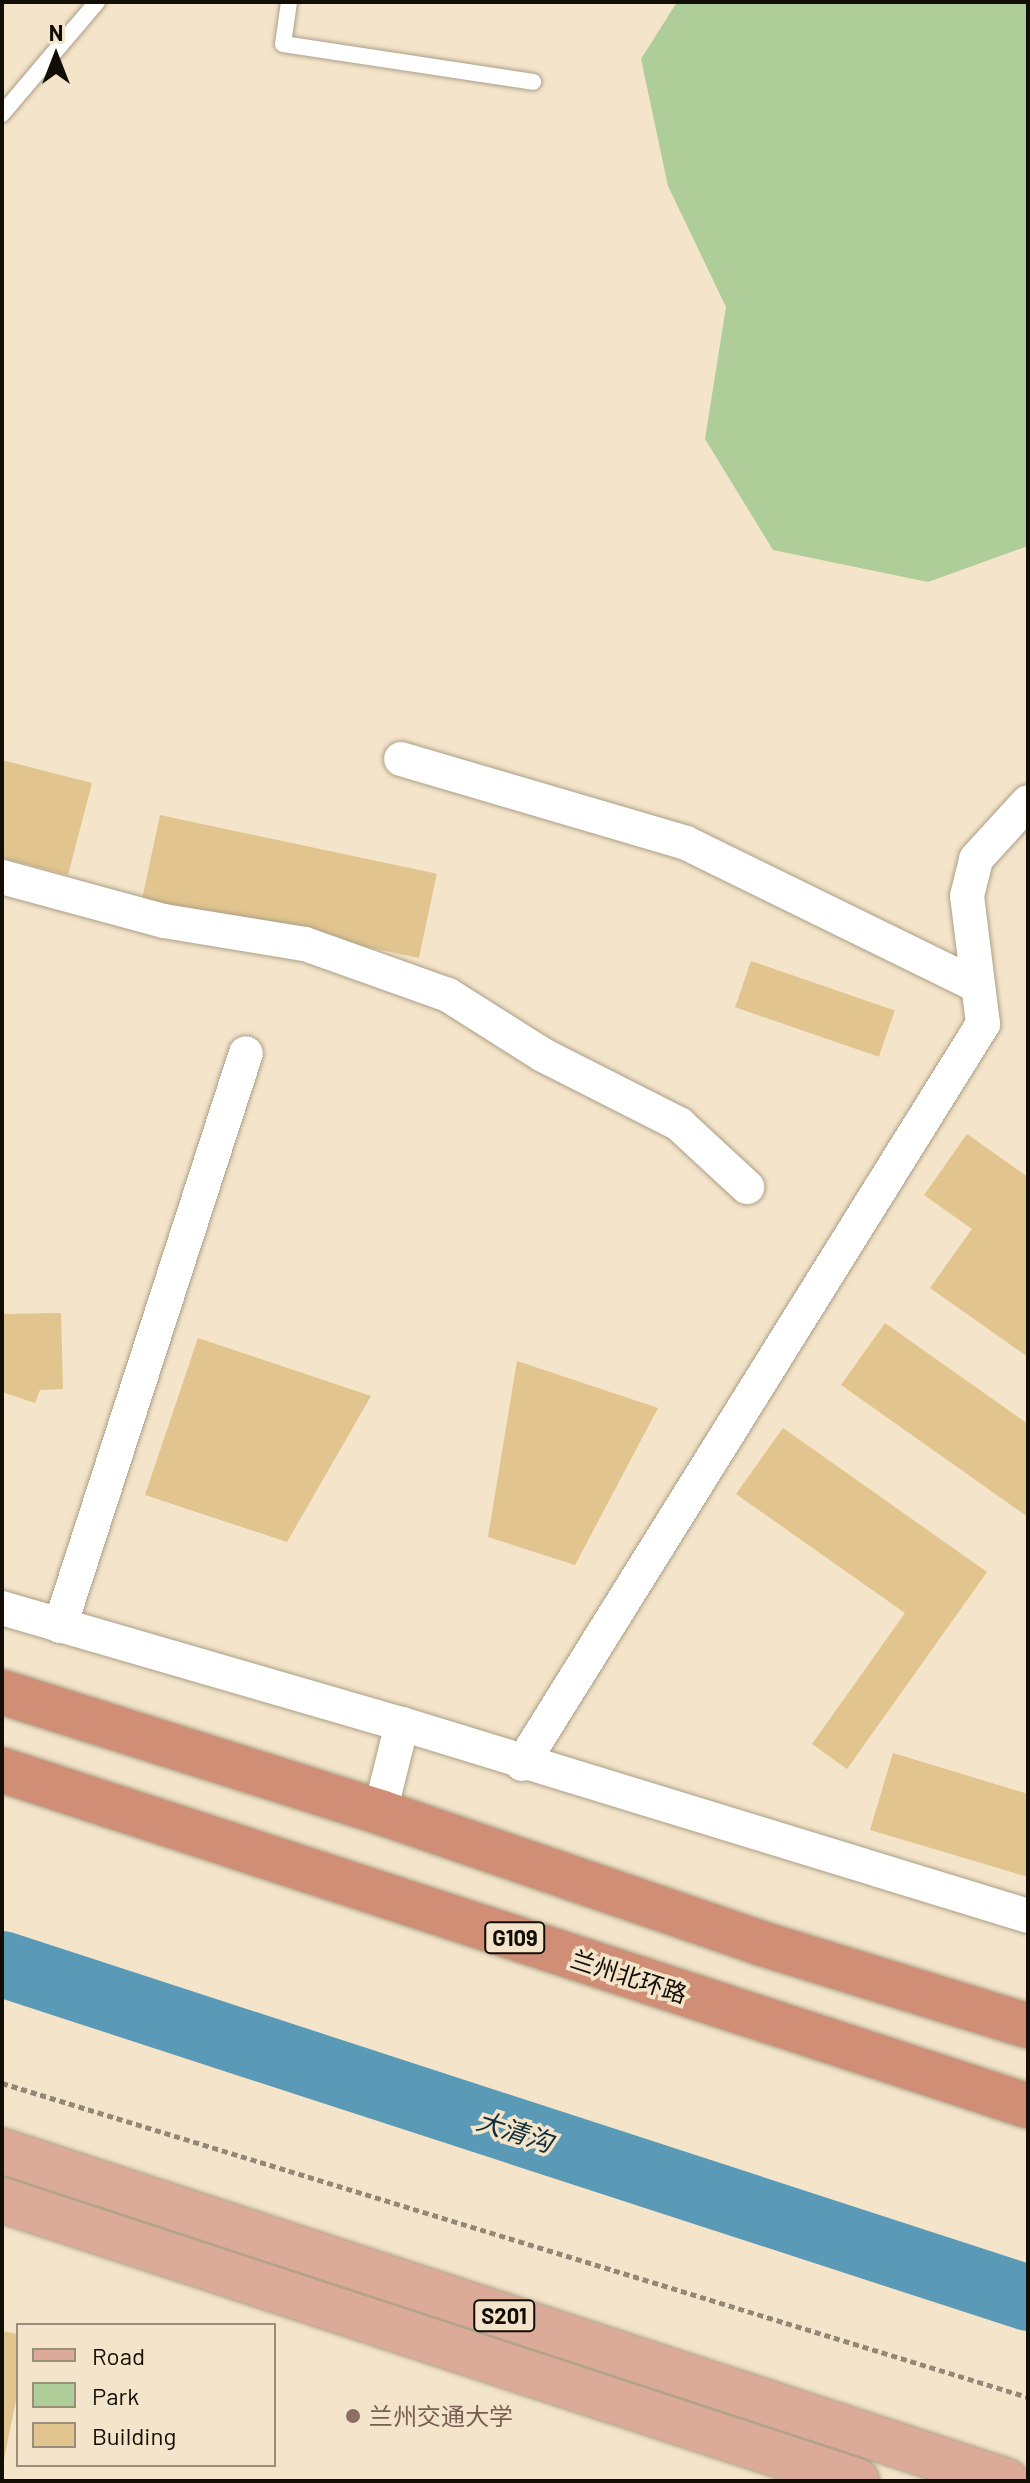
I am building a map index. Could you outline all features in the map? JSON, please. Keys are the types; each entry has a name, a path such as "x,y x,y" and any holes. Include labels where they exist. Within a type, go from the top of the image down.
{"highway":[{"path":"2,1692 380,1812 760,1943 1028,2026"},
{"name":"兰州北环路","path":"2,1770 1028,2106"}],"main road":[{"name":"S201","path":"2,2151 1006,2481"},
{"name":"S201","path":"2,2200 857,2481"}],"street":[{"path":"401,759 686,843 976,985"},
{"path":"522,1764 983,1024 967,896 976,859 1028,802"},
{"path":"2,877 164,921 305,944 448,995 543,1055 679,1124 747,1187"},
{"path":"60,1626 246,1053"},
{"path":"2,1608 402,1724 522,1764 1028,1916"},
{"path":"380,1812 402,1724"}],"lane":[{"path":"2,114 97,2"},
{"path":"289,2 283,44 533,82"}],"path":[{"path":"2,2083 1028,2397"}],"green space":[{"path":"677,2 1028,2 1028,546 928,582 773,550 705,439 726,307 668,186 641,59"}],"building":[{"path":"2,760 92,783 68,875 2,858"},
{"path":"160,815 437,874 419,958 142,899"},
{"path":"751,961 895,1010 879,1057 735,1007"},
{"path":"967,1134 1028,1177 1028,1357 930,1288 972,1229 924,1195"},
{"path":"61,1313 63,1389 40,1390 35,1403 2,1392 2,1314"},
{"path":"885,1323 1028,1424 1028,1517 841,1385"},
{"path":"198,1338 371,1396 287,1542 145,1495"},
{"path":"517,1361 658,1408 575,1565 488,1537"},
{"path":"783,1428 987,1572 847,1769 812,1744 905,1613 736,1494"},
{"path":"893,1753 1028,1794 1028,1877 870,1830"},
{"path":"2,2331 16,2334 16,2400 3,2464"}],"waterway":[{"name":"大清沟","path":"2,1964 1028,2298"}],"place":[{"name":"兰州交通大学","path":"353,2416"}]}
